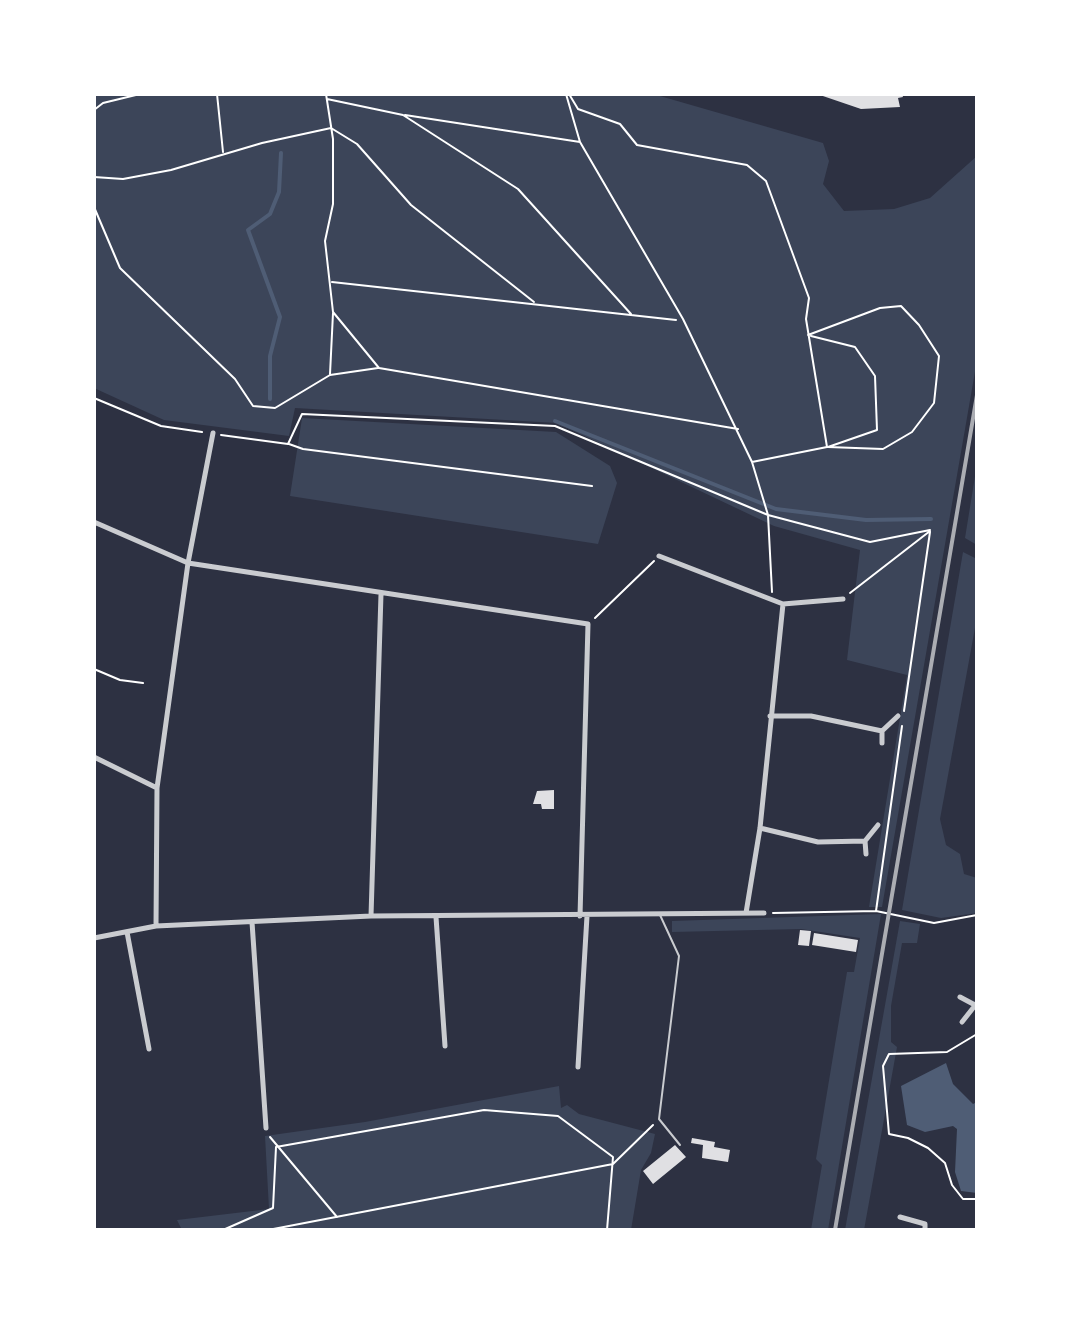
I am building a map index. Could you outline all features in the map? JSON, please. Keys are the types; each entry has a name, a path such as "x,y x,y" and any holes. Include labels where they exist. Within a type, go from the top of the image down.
{"street":[{"path":"156,926 157,788 188,563 213,433"},
{"path":"94,522 188,563 588,624 578,1067"},
{"path":"659,556 783,604 843,599"},
{"path":"371,916 381,594"},
{"path":"746,913 760,828 783,604"},
{"path":"770,716 811,716 882,731"},
{"path":"882,743 882,731 898,716"},
{"path":"94,757 157,788"},
{"path":"866,854 865,841 878,825"},
{"path":"760,828 818,842 865,841"},
{"path":"94,938 156,926 371,916 764,913"},
{"path":"436,917 445,1046"},
{"path":"252,922 266,1128"},
{"path":"127,932 149,1049"},
{"path":"960,997 976,1004 962,1022"},
{"path":"900,1217 925,1224 925,1230"}],"lane":[{"path":"660,915 667,938 679,956 659,1119 680,1145"}],"path":[{"path":"94,110 103,103 140,94"},
{"path":"217,94 223,155"},
{"path":"326,94 331,128 333,204 325,241 333,312 330,375"},
{"path":"567,94 580,142 683,319 752,462 767,514 772,600"},
{"path":"567,94 578,109 620,124 637,145 747,165 766,181 809,298 806,319 827,447"},
{"path":"326,99 403,115 580,142"},
{"path":"403,115 518,189 631,314"},
{"path":"94,177 123,179 171,170 331,128 357,144 411,205 534,302"},
{"path":"94,207 120,268 235,379 253,406 275,408 330,375 379,368 738,429"},
{"path":"329,281 352,287 534,302 676,320"},
{"path":"808,335 880,308 901,306 919,325 939,356 934,403 912,432 883,449 827,447"},
{"path":"333,312 379,368"},
{"path":"752,462 827,447 877,430 875,376 855,347 808,335"},
{"path":"94,398 161,426 288,444 303,449 592,486"},
{"path":"288,444 302,414 555,426 767,514 870,542 930,530 843,599"},
{"path":"588,624 659,556"},
{"path":"94,669 120,680 143,683"},
{"path":"764,913 876,911 934,923 977,915"},
{"path":"977,1034 947,1052 889,1054 883,1066 889,1134 908,1138 928,1148 945,1163 952,1185 963,1199 977,1199"},
{"path":"276,1147 484,1110 558,1116 613,1157 607,1230"},
{"path":"268,1230 613,1164 659,1119"},
{"path":"266,1128 276,1147 337,1217"},
{"path":"223,1230 273,1208 276,1147"}],"shaded area":[{"path":"94,94 653,94 823,143 829,161 823,184 844,211 894,209 930,198 977,156 977,360 882,907 869,907 907,675 847,660 860,550 774,526 557,423 295,408 289,436 164,420 94,388"},
{"path":"302,418 556,432 610,466 617,483 598,544 290,496"},
{"path":"977,464 977,545 965,538"},
{"path":"963,552 977,559 977,617 940,819 946,845 960,854 964,874 977,878 977,913 941,918 902,910"},
{"path":"881,914 828,1230 811,1230 822,1165 816,1159 847,972 854,972 860,938 801,929 672,932 672,921"},
{"path":"900,921 920,924 917,943 902,943 891,1006 891,1042 897,1047 864,1230 845,1230"},
{"path":"946,1063 953,1084 973,1104 977,1102 977,1193 961,1191 955,1172 957,1129 953,1126 925,1132 907,1125 901,1086"},
{"path":"559,1086 561,1108 567,1105 579,1114 655,1134 651,1153 641,1170 631,1230 182,1230 177,1220 269,1209 265,1136 365,1122"}],"building":[{"path":"817,94 902,94 903,97 898,98 900,107 861,109"},
{"path":"554,790 554,809 542,809 541,804 533,804 537,791"},
{"path":"800,930 811,931 809,946 798,945"},
{"path":"814,933 858,940 856,952 812,945"},
{"path":"692,1138 715,1142 714,1147 730,1150 728,1162 702,1158 703,1145 691,1143"},
{"path":"675,1145 686,1157 653,1184 643,1171"}],"waterway":[{"path":"270,399 270,356 280,317 248,230 270,214 279,192 281,153"},
{"path":"555,421 776,509 866,520 931,519"}],"railway":[{"path":"835,1230 977,395"}]}
